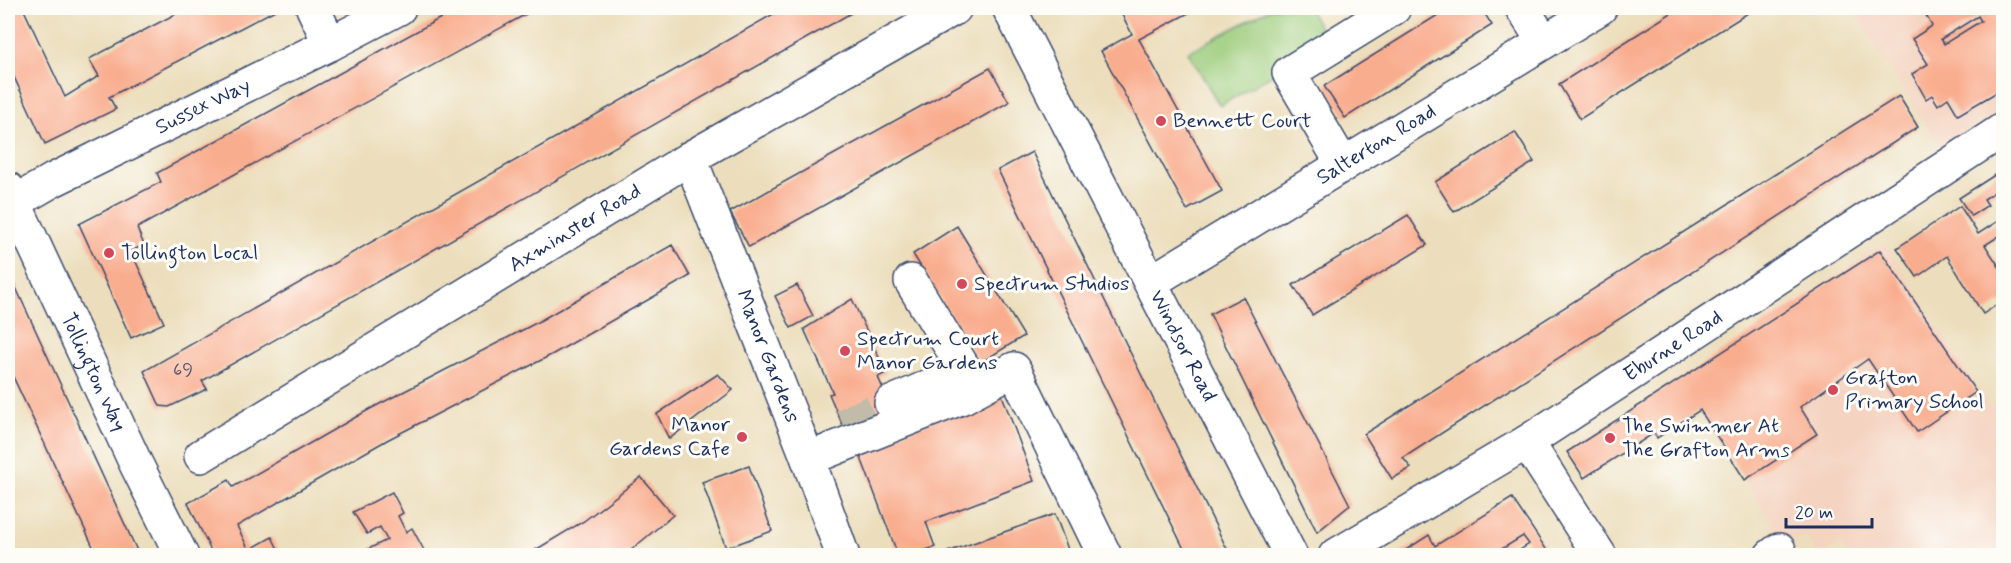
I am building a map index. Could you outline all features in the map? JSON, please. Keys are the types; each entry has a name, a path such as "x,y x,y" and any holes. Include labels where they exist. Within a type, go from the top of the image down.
{"street":[{"path":"313,8 330,44"},
{"name":"Sussex Way","path":"9,199 53,180 399,8"},
{"name":"Axminster Road","path":"201,456 690,158 955,8"},
{"name":"Windsor Road","path":"1009,8 1291,555"},
{"path":"1343,165 1289,73 1394,8"},
{"path":"1522,8 1544,42"},
{"name":"Salterton Road","path":"1151,282 1600,8"},
{"name":"Eburne Road","path":"1335,555 1527,442 2004,129"},
{"name":"Manor Gardens","path":"690,158 805,451 843,555"},
{"name":"Tollington Way","path":"9,199 130,453 182,555"},
{"path":"890,404 930,386 963,367 911,281"},
{"path":"805,451 963,397 1014,369 1104,555"},
{"path":"805,451 843,425"},
{"path":"1527,442 1600,555"}],"shaded area":[{"path":"1851,8 2003,8 2003,147 1985,119 1940,147"},
{"name":"Grafton Primary School","path":"1885,243 1990,408 2003,401 2003,555 1847,555 1840,544 1817,555 1806,535 1786,545 1680,379"}],"green space":[{"path":"1272,8 1308,8 1328,41 1220,106 1188,52"}],"building":[{"path":"8,8 23,8 65,97 99,76 89,59 187,8 279,8 109,97 116,109 45,144 8,64"},
{"path":"459,8 537,8 137,228 144,245 131,251 164,323 131,338 79,224 161,182 157,173"},
{"path":"784,8 860,8 202,381 207,389 169,407 160,406 144,371"},
{"name":"Bennett Court","path":"1126,8 1198,8 1139,39 1222,191 1187,210 1101,51 1132,34 1120,11"},
{"path":"1449,8 1481,8 1492,25 1345,118 1324,86"},
{"path":"1679,8 1756,8 1580,119 1559,84"},
{"path":"1922,8 2004,8 2004,88 1958,115 1948,98 1938,105 1932,95 1926,99 1912,74 1928,64 1912,39 1932,26","holes":["1978,16 1981,21 1944,44 1941,39"]},
{"path":"990,68 1009,102 749,247 730,212"},
{"path":"1899,96 1918,127 1403,458 1411,468 1392,479 1364,434"},
{"path":"1515,132 1534,162 1454,212 1435,182"},
{"path":"1032,152 1230,555 1187,555 1101,380 998,170"},
{"path":"2004,169 2004,186 1984,199 1988,205 1971,216 1959,198"},
{"path":"1960,206 1978,234 2001,219 2004,223 2004,233 1985,245 2004,274 2004,300 1983,314 1947,256 1917,277 1897,248"},
{"path":"1408,215 1427,245 1312,315 1293,285"},
{"name":"Spectrum Studios","path":"957,226 1024,336 980,363 913,254"},
{"path":"672,245 690,276 553,354 387,440 237,526 249,550 272,537 279,551 272,555 213,555 188,503 229,480 233,487 370,409 536,323"},
{"path":"1880,250 1976,392 1917,432 1868,359 1800,407 1817,434 1745,480 1700,410 1657,438 1654,433 1584,478 1567,452"},
{"path":"8,270 139,555 97,555 8,366"},
{"path":"797,285 813,316 791,328 775,296"},
{"path":"1243,297 1350,505 1317,532 1210,314"},
{"name":"Spectrum Court Manor Gardens","path":"852,299 886,373 878,377 894,414 846,433 829,394 833,393 804,329"},
{"path":"718,374 733,390 669,439 657,414"},
{"path":"1002,395 1034,481 926,522 935,547 911,555 898,555 858,450"},
{"path":"749,466 772,531 726,548 702,482"},
{"path":"641,477 673,515 631,550 622,555 527,555 584,521"},
{"path":"392,492 403,513 398,516 406,532 412,528 425,552 417,555 356,555 387,540 380,527 367,534 353,512"},
{"path":"1512,498 1550,555 1519,555 1517,552 1529,544 1523,536 1492,555 1398,555 1429,535 1435,546"},
{"path":"1055,514 1070,555 939,555"}],"tunnel":[{"path":"843,425 889,404"}],"place":[{"name":"Bennett Court","path":"1161,121"},
{"name":"Tollington Local","path":"109,253"},
{"name":"Spectrum Studios","path":"962,284"},
{"name":"Spectrum Court Manor Gardens","path":"845,351"},
{"name":"Grafton Primary School","path":"1833,390"},
{"name":"Manor Gardens Cafe","path":"742,437"},
{"name":"The Swimmer At The Grafton Arms","path":"1610,438"}]}
